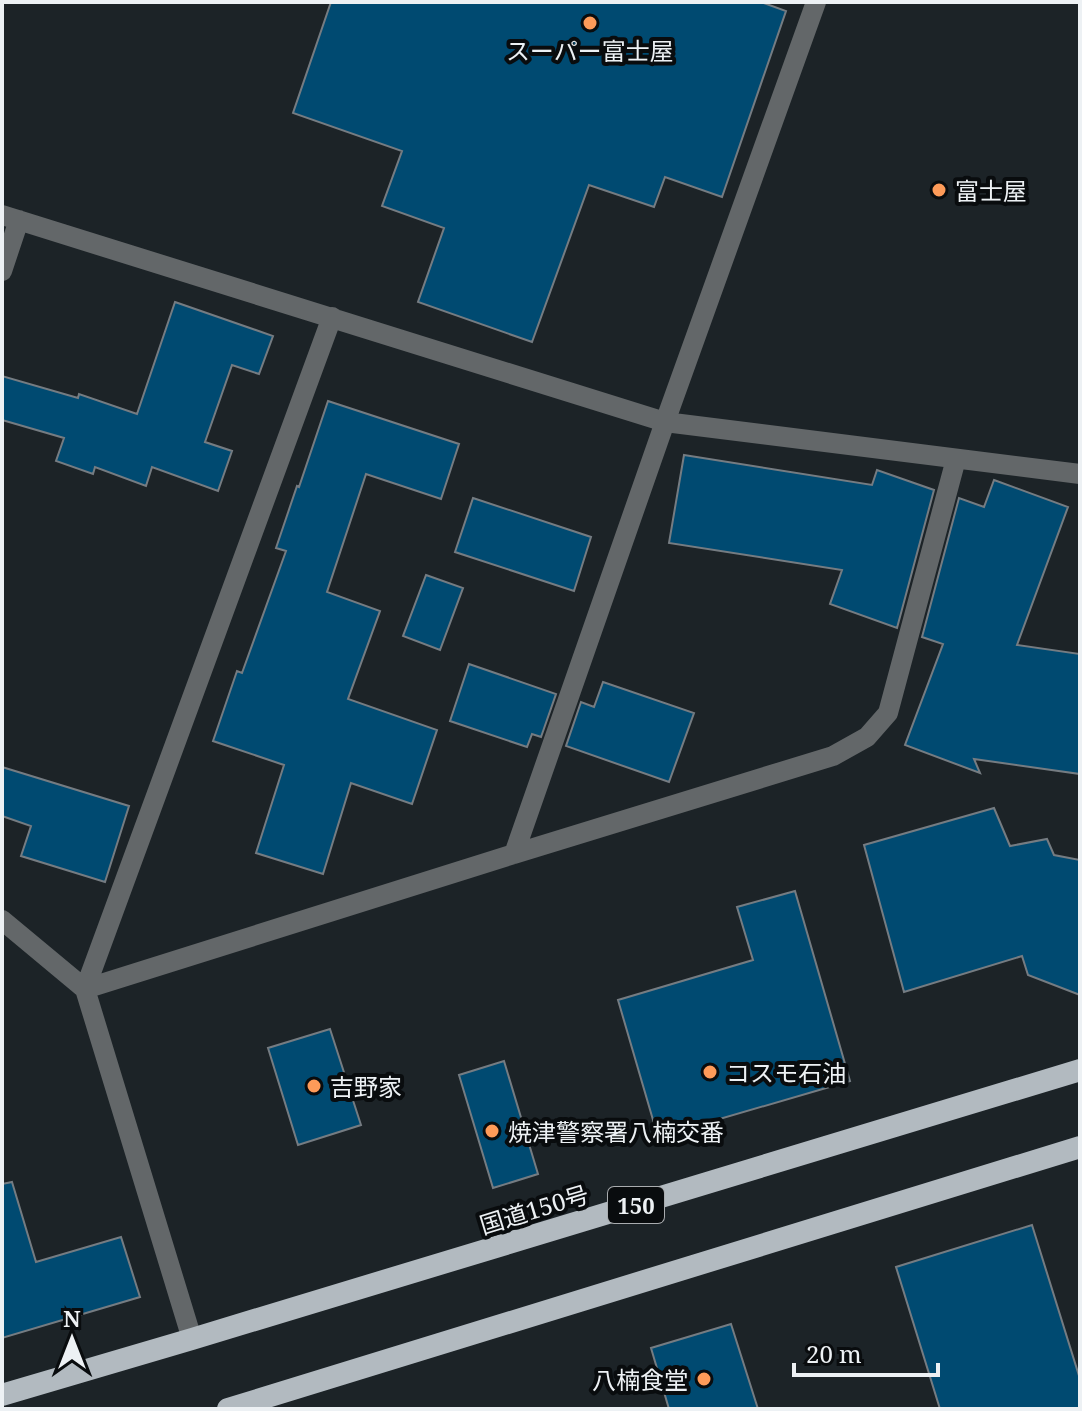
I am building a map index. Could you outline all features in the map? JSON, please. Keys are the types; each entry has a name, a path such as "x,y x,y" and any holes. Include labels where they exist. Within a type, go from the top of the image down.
{"highway":[{"name":"国道150号","path":"2,1395 1080,1070"},
{"path":"228,1409 1080,1147"}],"street":[{"path":"514,854 816,2"},
{"path":"2,271 11,218 665,422 1080,474"},
{"path":"85,989 332,317"},
{"path":"85,989 833,756 867,737 888,713 956,459"},
{"path":"2,920 85,989 192,1339"}],"building":[{"path":"331,2 761,2 786,11 722,197 665,177 654,207 589,185 532,342 418,302 444,228 382,206 402,151 293,113"},
{"path":"175,302 273,336 259,374 232,365 205,442 232,451 218,491 152,467 146,486 95,467 93,474 56,461 64,438 2,420 2,376 78,398 79,394 137,414"},
{"path":"328,401 459,444 441,499 366,474 327,592 380,611 348,699 437,730 412,804 351,783 323,874 256,853 284,765 213,741 237,671 242,673 286,551 276,548"},
{"path":"684,455 872,485 877,470 934,490 897,628 830,604 842,570 669,543"},
{"path":"994,480 1068,507 1017,645 1080,654 1080,774 974,759 980,773 905,745 943,644 922,637 959,498 984,507"},
{"path":"473,498 591,537 574,591 455,552"},
{"path":"426,575 463,588 440,650 403,636"},
{"path":"469,664 556,694 541,737 532,734 527,747 450,721"},
{"path":"603,682 694,713 669,782 566,746 581,702 594,707"},
{"path":"2,767 129,806 105,882 21,856 31,826 2,816"},
{"path":"994,808 1010,846 1047,839 1054,855 1080,860 1080,995 1028,975 1022,956 904,992 864,845"},
{"path":"795,891 850,1081 658,1137 618,1000 753,960 737,907"},
{"name":"吉野家","path":"330,1029 361,1125 298,1145 268,1048"},
{"path":"504,1061 538,1174 493,1188 459,1075"},
{"path":"12,1182 36,1262 121,1237 140,1297 2,1338 2,1184"},
{"path":"1032,1225 1080,1379 1080,1409 940,1409 896,1267"},
{"name":"八楠食堂","path":"731,1324 758,1409 669,1409 651,1348"}],"place":[{"name":"スーパー富士屋","path":"590,23"},
{"name":"富士屋","path":"939,190"},
{"name":"コスモ石油","path":"710,1072"},
{"name":"吉野家","path":"314,1086"},
{"name":"焼津警察署八楠交番","path":"492,1131"},
{"name":"八楠食堂","path":"704,1379"}]}
